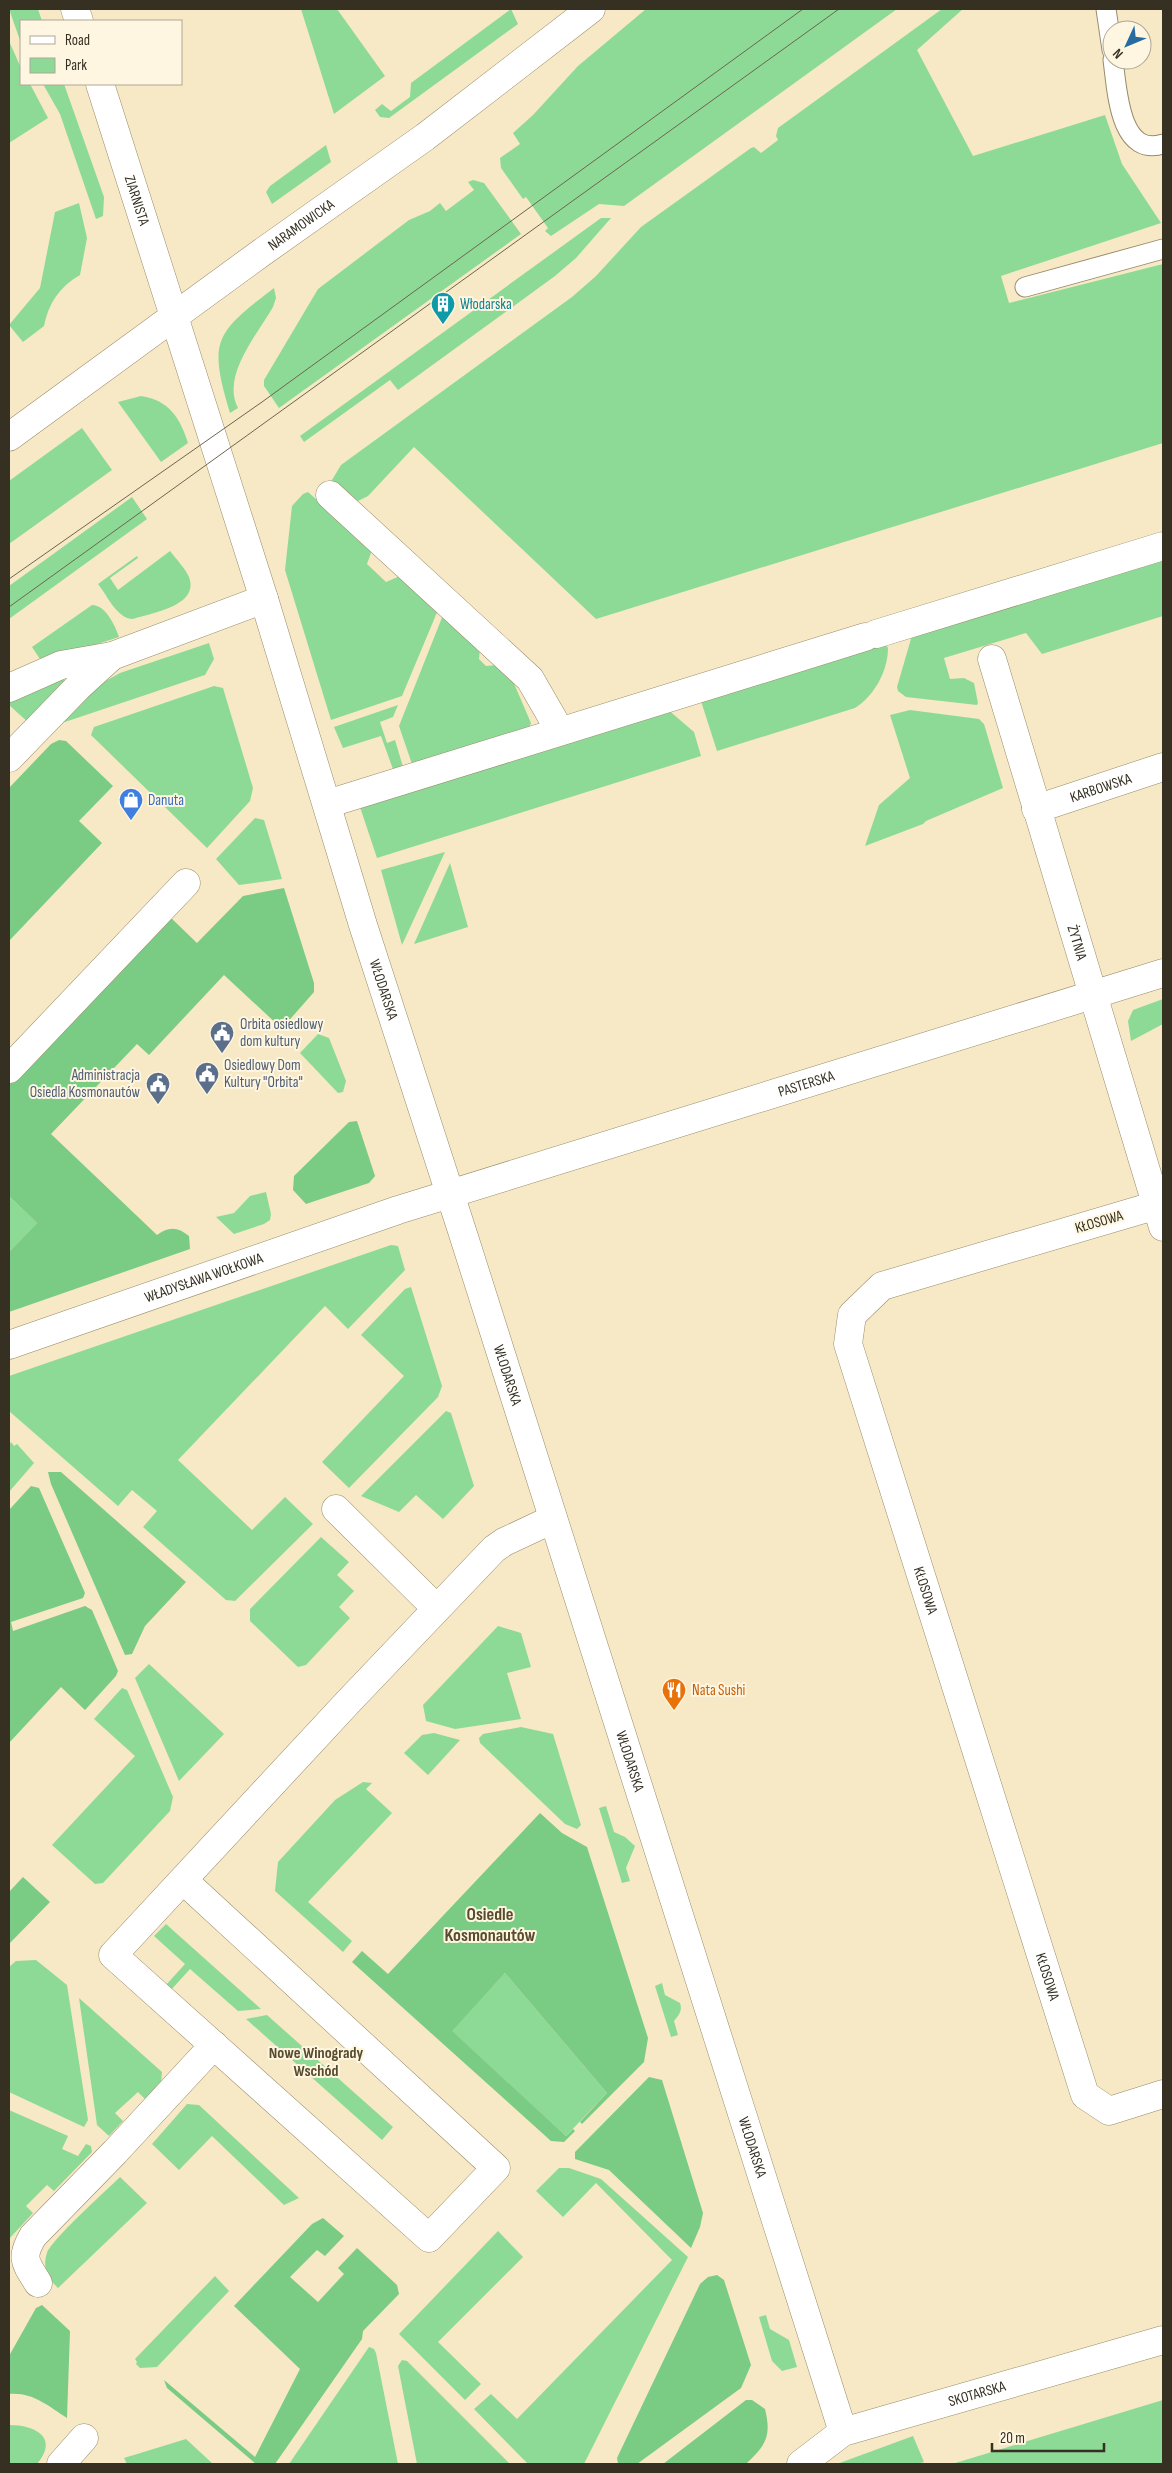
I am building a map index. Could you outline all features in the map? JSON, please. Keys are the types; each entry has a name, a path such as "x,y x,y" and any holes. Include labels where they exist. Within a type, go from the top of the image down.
{"street":[{"name":"NARAMOWICKA","path":"9,438 261,253 425,137 591,9"},
{"name":"ZIARNISTA","path":"100,85 174,317"},
{"name":"WŁODARSKA","path":"174,317 264,599 363,925 843,2432"},
{"path":"330,495 530,679 560,731"},
{"path":"327,804 1163,546"},
{"path":"9,688 61,665 112,656 264,599"},
{"path":"9,758 78,687 112,656"},
{"name":"ŻYTNIA","path":"992,659 1160,1216"},
{"name":"KARBOWSKA","path":"1036,809 1163,767"},
{"path":"9,1069 186,883"},
{"name":"PASTERSKA","path":"398,1210 1163,973"},
{"name":"WŁADYSŁAWA WOŁKOWA","path":"9,1345 398,1210"},
{"name":"KŁOSOWA","path":"1160,1216 882,1286 852,1315 848,1344 1085,2095 1109,2111 1163,2094"},
{"path":"336,1509 436,1608"},
{"path":"183,1880 496,2168 429,2238 113,1955 436,1608 494,1549 553,1520"},
{"path":"38,2283 26,2264 25,2250 33,2236 214,2046"},
{"name":"SKOTARSKA","path":"801,2464 843,2432 1163,2340"},
{"path":"60,2464 84,2438"}],"lane":[{"path":"1114,70 1119,103 1130,132 1137,142 1147,146 1163,144"},
{"path":"1025,287 1163,249"}],"green space":[{"path":"9,9 38,9 42,20 20,20 20,40"},
{"path":"301,9 337,9 385,76 334,114"},
{"path":"511,9 518,24 389,118 380,117 375,110 382,104 391,111 410,97 411,83"},
{"path":"646,9 897,9 624,206 599,204 551,236 545,231 548,228 526,197 523,199 501,168 500,158 520,144 513,133 533,115 578,66"},
{"path":"942,9 963,9 917,50 973,156 1105,115 1122,164 1161,223 1001,276 1009,303 1163,264 1163,443 596,619 414,447 368,496 356,502 334,485 332,480 341,465 572,297 596,276 641,227 751,148 754,147 761,153 778,140 776,136 778,128"},
{"path":"9,41 20,66 20,85 31,85 48,118 9,143"},
{"path":"44,85 64,85 104,197 103,216 96,219 60,114"},
{"path":"326,145 331,162 272,204 266,192 270,186"},
{"path":"473,180 484,183 521,234 279,408 264,386 264,380 318,289 409,220 430,211 440,203 446,211 474,190 468,182"},
{"path":"79,203 87,238 80,275 66,285 56,296 48,310 44,326 23,342 9,325 40,288 55,212"},
{"path":"601,218 611,218 576,258 555,276 398,390 390,380 304,442 300,436"},
{"path":"274,288 276,298 273,307 250,343 237,369 234,396 238,408 230,413 219,369 219,353 222,340 228,328 239,316"},
{"path":"141,396 159,402 172,412 177,418 188,443 161,462 118,402"},
{"path":"82,428 112,470 9,544 9,481"},
{"path":"308,492 372,550 367,564 386,582 400,576 438,610 402,696 331,720 285,570 292,506 303,494"},
{"path":"132,497 147,519 9,619 9,586"},
{"path":"170,551 189,577 190,587 187,595 172,607 133,619 127,618 117,611 98,584 137,556 138,558 110,578 118,590"},
{"path":"1163,557 1163,616 1042,654 1026,633 944,658 950,679 964,678 974,683 977,705 906,697 898,691 897,687 913,632"},
{"path":"92,605 102,608 106,612 119,637 42,662 32,647"},
{"path":"443,615 480,649 479,659 486,666 497,665 512,679 531,723 528,731 413,767 399,726"},
{"path":"883,641 888,648 883,674 874,690 855,708 717,751 700,698"},
{"path":"209,643 214,659 205,675 53,726 102,683 120,673"},
{"path":"63,679 66,681 29,723 9,705 9,699"},
{"path":"214,686 223,688 253,788 250,801 207,848 91,735 94,727"},
{"path":"398,705 393,717 380,722 387,743 395,740 404,770 394,772 381,736 343,748 334,727"},
{"path":"666,708 694,732 701,756 377,858 359,804"},
{"path":"910,710 979,719 984,724 1003,788 926,821 923,824 865,846 879,805 910,778 890,715"},
{"path":"59,740 66,741 113,786 79,821 102,843 9,941 9,788 51,744"},
{"path":"255,818 264,820 282,879 239,885 216,859"},
{"path":"445,852 402,945 381,870"},
{"path":"450,863 468,927 414,944"},
{"path":"284,888 314,983 314,992 285,1025 279,1026 224,975 149,1055 137,1044 51,1134 157,1235 169,1229 177,1229 189,1236 190,1249 9,1312 9,1252 37,1223 9,1196 9,1085 168,915 197,943 243,896"},
{"path":"1163,999 1163,1024 1131,1041 1128,1021 1133,1010"},
{"path":"318,1034 329,1038 346,1081 343,1092 338,1093 300,1053"},
{"path":"357,1121 375,1176 369,1183 306,1204 293,1190 294,1176 349,1122"},
{"path":"266,1192 271,1214 270,1220 264,1224 234,1234 216,1217 234,1213 250,1196"},
{"path":"9,1196 37,1223 9,1252"},
{"path":"391,1245 398,1246 405,1270 348,1329 325,1306 178,1460 252,1530 285,1497 313,1524 235,1601 226,1600 143,1527 157,1511 132,1490 118,1506 9,1411 9,1376"},
{"path":"411,1287 442,1386 438,1397 349,1488 322,1462 404,1376 361,1335 405,1289"},
{"path":"446,1411 451,1413 474,1486 443,1519 416,1495 399,1512 361,1496"},
{"path":"11,1442 14,1446 17,1444 34,1463 9,1492 9,1445"},
{"path":"48,1472 61,1472 186,1582 145,1626 132,1654 125,1655 51,1484"},
{"path":"31,1486 39,1488 85,1593 83,1598 11,1622 13,1631 85,1606 92,1610 118,1671 116,1676 85,1710 61,1687 9,1743 9,1510"},
{"path":"321,1537 349,1562 337,1575 354,1591 339,1607 350,1618 306,1665 298,1667 250,1621 250,1609"},
{"path":"498,1626 521,1633 531,1667 507,1673 521,1719 455,1729 426,1721 423,1705"},
{"path":"149,1664 224,1734 179,1781 135,1678"},
{"path":"122,1688 127,1690 173,1797 170,1811 103,1883 95,1884 52,1845 135,1756 94,1719"},
{"path":"521,1727 553,1734 581,1825 577,1829 565,1824 480,1743 479,1738 483,1734"},
{"path":"434,1733 460,1740 428,1775 404,1753 422,1735"},
{"path":"363,1782 372,1783 366,1789 392,1813 308,1902 352,1941 343,1952 275,1891 278,1862 335,1800"},
{"path":"606,1806 614,1832 625,1837 635,1846 626,1868 630,1881 622,1883 599,1808"},
{"path":"540,1813 562,1833 587,1847 648,2038 644,2062 582,2124 580,2122 607,2093 505,1973 452,2031 566,2136 573,2129 575,2131 564,2142 551,2141 352,1962 362,1951 388,1974"},
{"path":"23,1877 50,1902 9,1944 9,1892"},
{"path":"166,1924 261,2009 238,2011 190,1969 171,1990 166,1985 185,1964 154,1936"},
{"path":"36,1960 67,1985 88,2120 84,2127 9,2092 9,1967 16,1961"},
{"path":"505,1973 607,2093 566,2136 451,2031"},
{"path":"662,1983 665,1995 680,2003 681,2006 680,2013 674,2021 678,2035 671,2037 655,1986"},
{"path":"79,1998 162,2072 161,2083 145,2099 138,2092 115,2113 123,2121 109,2136 97,2125"},
{"path":"267,2015 393,2127 382,2140 246,2019"},
{"path":"649,2077 662,2080 703,2213 700,2227 691,2248 609,2170 575,2159 575,2152"},
{"path":"187,2104 199,2105 299,2198 284,2205 212,2136 179,2170 152,2144"},
{"path":"9,2110 68,2136 62,2149 78,2156 86,2144 91,2146 92,2152 54,2191 47,2185 26,2206 33,2213 9,2239"},
{"path":"559,2168 569,2168 601,2179 688,2257 584,2464 528,2464 474,2409 491,2394 517,2419 672,2260 596,2183 563,2217 536,2191"},
{"path":"120,2177 147,2203 58,2288 47,2272 45,2263 47,2253 69,2226"},
{"path":"323,2218 344,2236 325,2256 317,2250 290,2277 318,2302 344,2274 338,2268 357,2248 397,2285 399,2294 363,2331 362,2339 275,2464 256,2464 167,2388 164,2380 255,2457 300,2369 234,2306 312,2224"},
{"path":"498,2231 523,2257 438,2342 481,2384 465,2400 399,2334"},
{"path":"717,2275 724,2280 751,2365 741,2388 637,2464 618,2464 617,2458 700,2284 708,2277"},
{"path":"215,2276 229,2291 157,2367 140,2368 136,2364 135,2359"},
{"path":"42,2305 70,2331 67,2418 47,2405 26,2395 9,2394 9,2356 36,2308"},
{"path":"766,2315 770,2329 789,2340 797,2367 782,2371 772,2361 759,2317"},
{"path":"369,2347 374,2349 376,2353 398,2464 289,2464"},
{"path":"402,2360 407,2361 510,2464 417,2464 398,2366"},
{"path":"746,2400 752,2400 765,2409 768,2427 762,2446 746,2464 663,2464"},
{"path":"1163,2400 1163,2464 952,2464"},
{"path":"9,2425 36,2430 45,2440 46,2447 37,2464 9,2464"},
{"path":"913,2436 924,2462 917,2464 837,2464"},
{"path":"186,2439 213,2464 127,2464 124,2458"}],"tram line":[{"path":"9,579 262,402 803,9"},
{"path":"9,607 839,9"}],"place":[{"name":"Włodarska","path":"443,325"},
{"name":"Danuta","path":"131,821"},
{"name":"Orbita osiedlowy dom kultury","path":"222,1054"},
{"name":"Osiedlowy Dom Kultury \"Orbita\"","path":"207,1095"},
{"name":"Administracja Osiedla Kosmonautów","path":"158,1105"},
{"name":"Nata Sushi","path":"674,1711"}],"district":[{"name":"Osiedle Kosmonautów","path":"490,1924"},
{"name":"Nowe Winogrady Wschód","path":"316,2062"}]}
